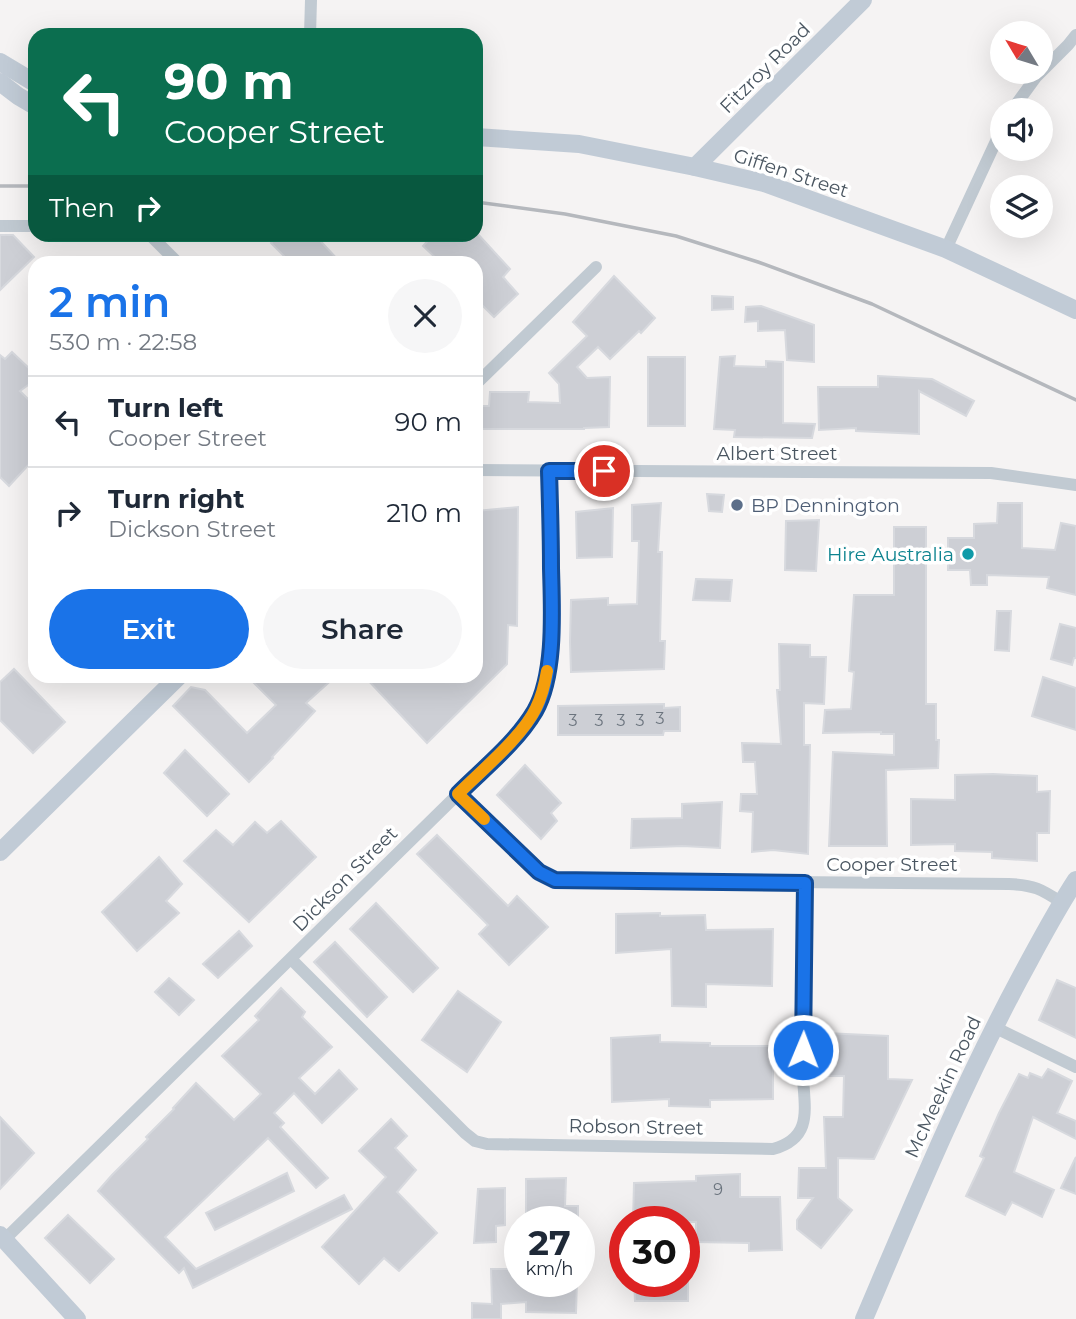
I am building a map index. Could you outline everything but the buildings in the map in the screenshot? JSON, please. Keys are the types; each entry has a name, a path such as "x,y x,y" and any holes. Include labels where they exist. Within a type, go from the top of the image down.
{"street":[{"path":"310,28 311,0"},
{"name":"Fitzroy Road","path":"695,167 863,0"},
{"path":"1021,98 1036,77 1076,35"},
{"path":"0,62 28,79"},
{"path":"0,82 28,104"},
{"name":"Giffen Street","path":"483,137 579,144 764,183 946,249 1076,310"},
{"path":"946,249 990,154"},
{"path":"0,226 28,226"},
{"path":"157,242 171,256"},
{"path":"483,377 596,267"},
{"name":"Albert Street","path":"483,470 991,473 1076,485"},
{"name":"Dickson Street","path":"2,1238 291,959 507,746 525,725 536,709 550,659 549,471"},
{"path":"0,852 172,683"},
{"name":"Cooper Street","path":"458,794 539,872 555,880 1028,885 1061,902"},
{"name":"McMeekin Road","path":"864,1319 932,1159 994,1027 1061,902 1076,880"},
{"name":"Robson Street","path":"291,959 475,1141 487,1144 773,1149 787,1145 797,1137 804,1122 805,883"},
{"path":"994,1027 1076,1067"},
{"path":"2,1238 77,1319"}],"railway":[{"path":"0,186 28,186"},
{"path":"483,203 565,214 676,236 758,262 872,304 1076,400"}],"slow traffic":[{"path":"484,819 458,794 525,725 536,709 547,671"}],"place":[{"name":"BP Dennington","path":"737,505"},
{"name":"Hire Australia","path":"968,554"}],"route":[{"path":"604,471 549,471 550,659 543,690 536,709 525,725 458,794 539,872 555,880 805,883 803,1050"}]}
